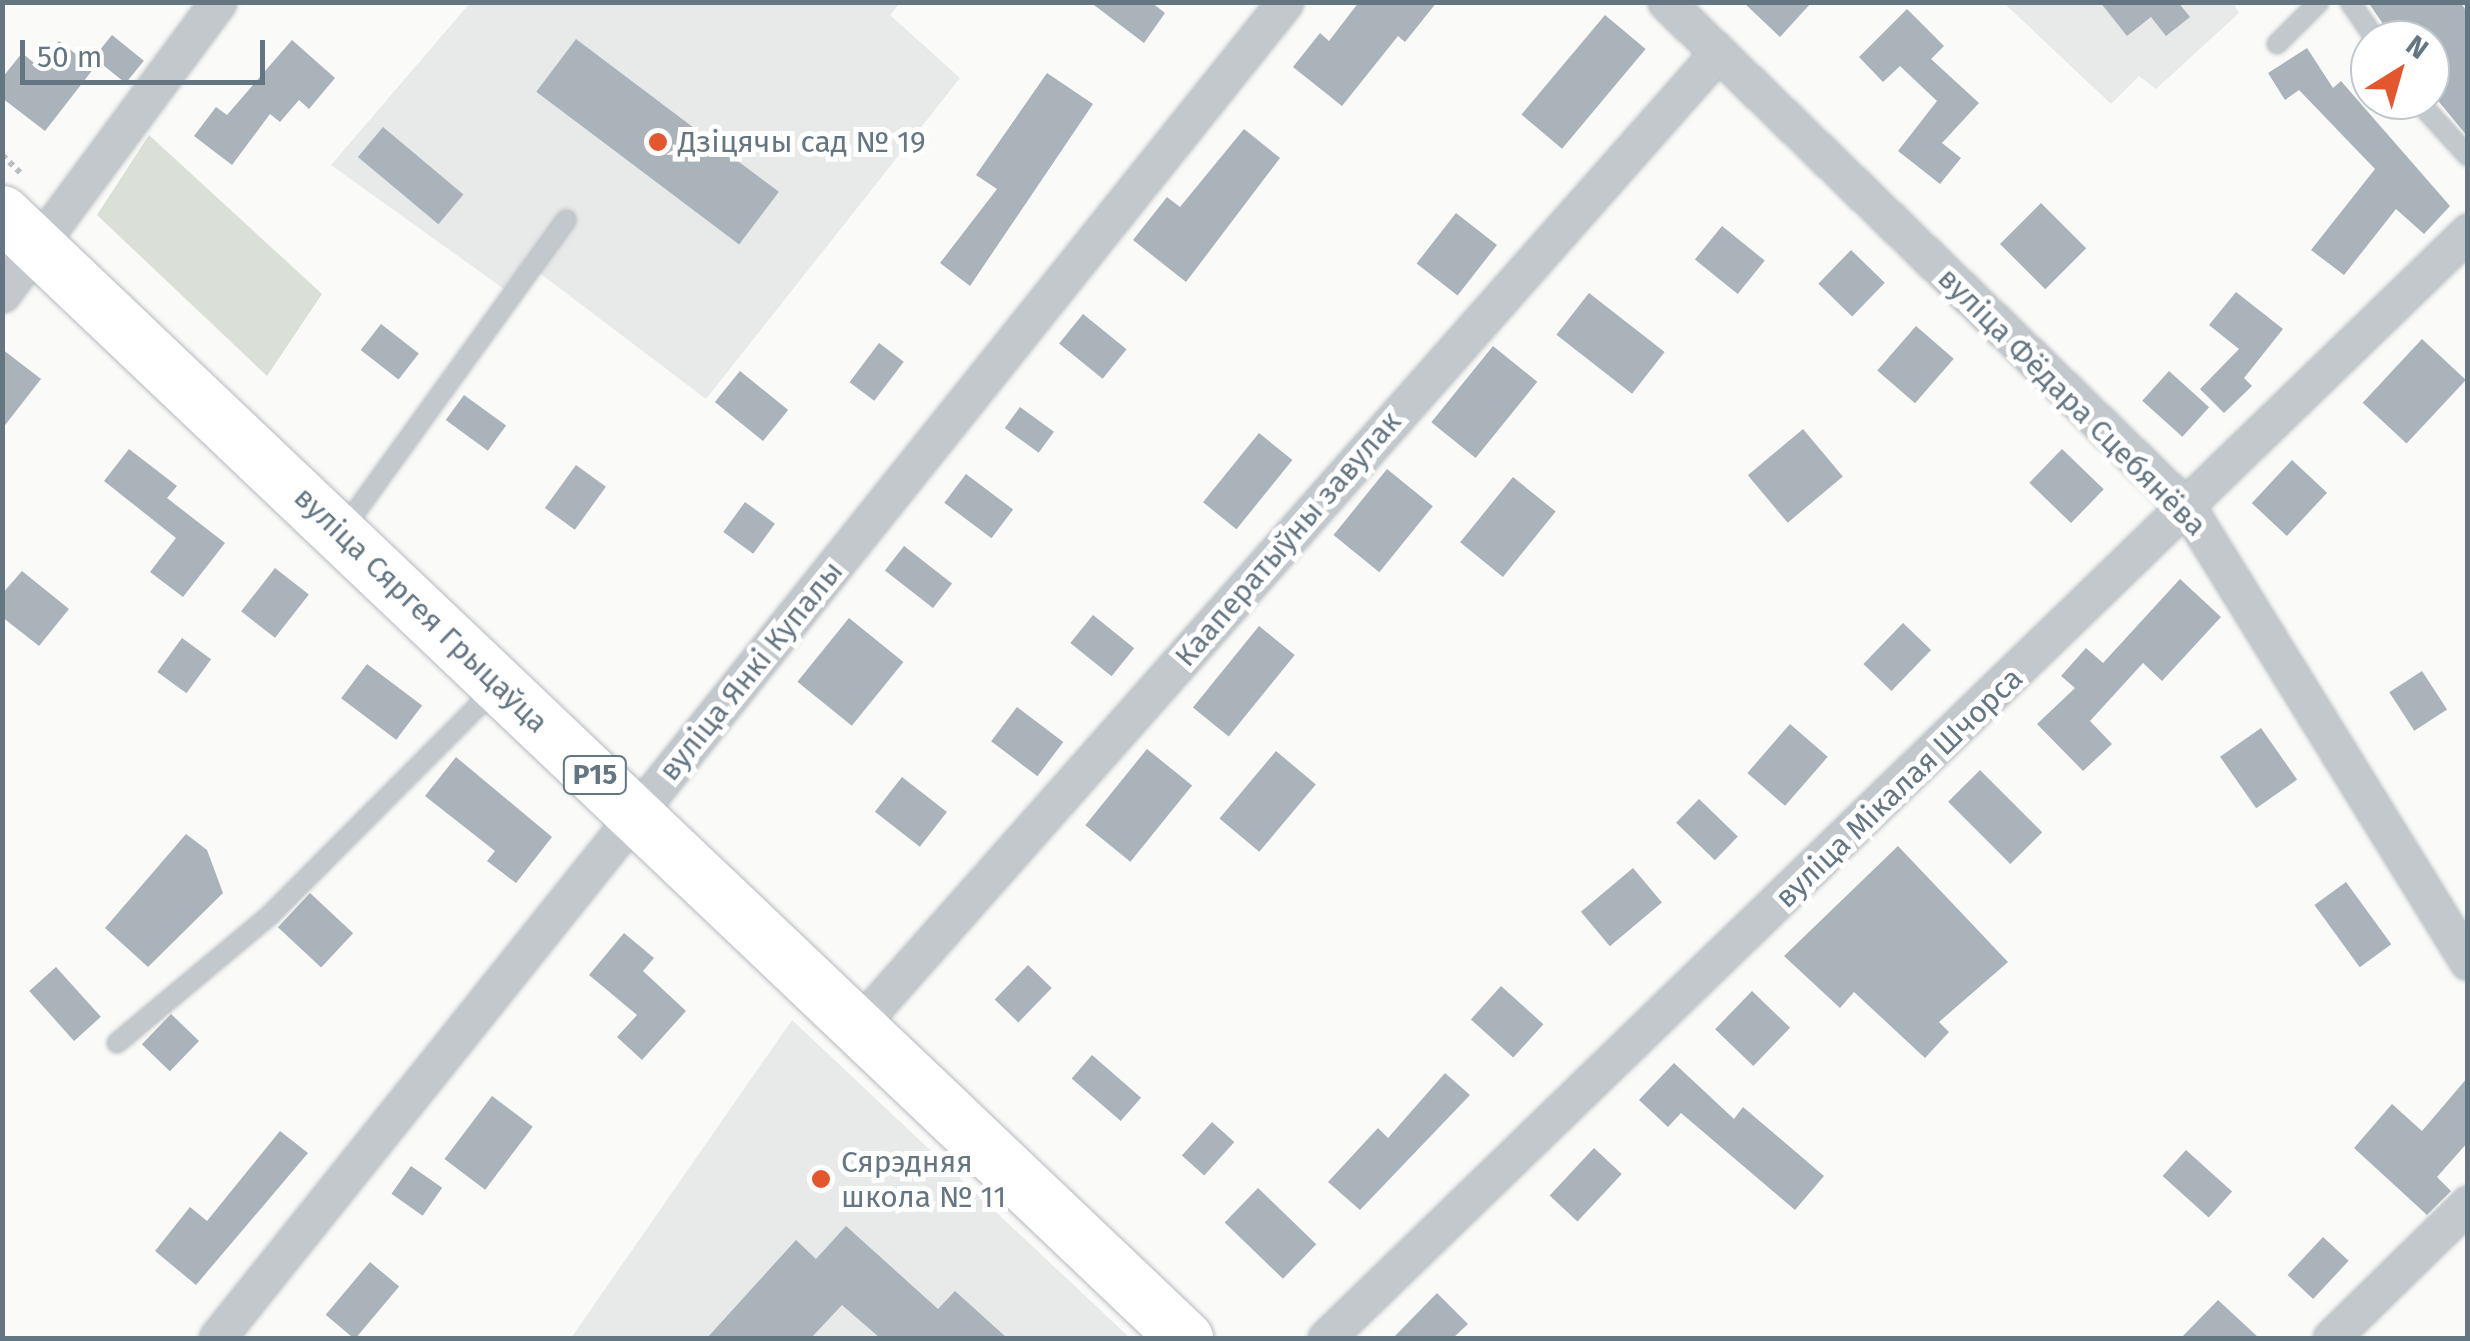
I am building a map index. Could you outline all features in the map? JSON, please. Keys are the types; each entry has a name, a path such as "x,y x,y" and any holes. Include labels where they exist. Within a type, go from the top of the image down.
{"main road":[{"name":"вуліца Сяргея Грыцаўца","path":"21,230 1185,1338"}],"street":[{"path":"2,294 21,230 218,2"},
{"name":"вуліца Янкі Купалы","path":"217,1338 1285,2"},
{"name":"вуліца Фёдара Сцебянёва","path":"1666,2 2189,510 2468,962"},
{"name":"Кааператыўны завулак","path":"859,1025 1717,54"},
{"name":"вуліца Мікалая Шчорса","path":"1326,1338 2189,510 2468,232"},
{"path":"2331,1338 2468,1204"}],"lane":[{"path":"2276,44 2319,2"},
{"path":"2435,120 2468,156"},
{"path":"340,532 566,220"},
{"path":"116,1043 270,915 499,686"}],"shaded area":[{"path":"2233,2 2239,13 2156,89 2139,76 2111,104 2004,3"},
{"path":"470,3 900,3 890,15 960,78 706,399 525,262 504,289 331,165"},
{"path":"149,135 322,294 267,376 97,215"},
{"name":"Сярэдняя школа № 11","path":"792,1020 1130,1338 571,1338"}],"building":[{"path":"1090,2 1151,2 1165,13 1144,43"},
{"path":"1359,2 1437,2 1405,42 1398,36 1342,106 1293,67 1320,33 1329,41"},
{"path":"1743,2 1812,2 1780,37"},
{"path":"2100,2 2178,2 2190,17 2166,36 2151,17 2127,36"},
{"path":"2368,2 2460,2 2468,13 2468,137 2450,115 2450,20 2380,20"},
{"path":"1907,9 1944,46 1931,59 1979,103 1942,143 1961,158 1940,184 1898,151 1937,101 1900,66 1883,82 1859,57"},
{"path":"1605,15 1646,49 1562,149 1521,115"},
{"path":"112,35 144,61 126,83 94,58"},
{"name":"Дзіцячы сад № 19","path":"576,39 779,192 739,245 536,92"},
{"path":"292,40 335,78 309,109 299,100 280,122 270,114 232,165 194,136 216,107 227,115"},
{"path":"59,41 94,68 45,131 2,98 2,78 22,53 39,67"},
{"path":"2307,48 2333,88 2341,81 2350,91 2350,120 2375,120 2450,206 2424,234 2396,209 2344,275 2311,250 2375,169 2299,90 2285,100 2268,73"},
{"path":"1047,73 1093,104 970,286 940,263 997,189 976,175"},
{"path":"383,127 463,194 438,224 358,157"},
{"path":"1244,129 1280,158 1186,282 1133,240 1167,197 1180,207"},
{"path":"2041,203 2086,248 2045,289 2000,244"},
{"path":"1456,213 1497,245 1458,295 1417,263"},
{"path":"1722,226 1765,261 1738,294 1695,259"},
{"path":"1851,250 1885,283 1852,316 1818,284"},
{"path":"2236,292 2283,329 2244,378 2252,386 2224,413 2200,389 2239,349 2209,325"},
{"path":"1589,293 1665,352 1632,394 1556,335"},
{"path":"1083,314 1127,349 1103,379 1059,344"},
{"path":"381,324 419,354 399,380 361,350"},
{"path":"1916,326 1954,359 1915,403 1877,371"},
{"path":"2422,339 2466,380 2407,444 2363,403"},
{"path":"879,343 904,362 874,401 850,382"},
{"path":"1493,346 1537,382 1476,458 1431,422"},
{"path":"2,349 41,379 2,429"},
{"path":"740,371 788,410 763,441 715,402"},
{"path":"2169,371 2209,407 2182,437 2142,401"},
{"path":"464,395 506,426 488,451 446,420"},
{"path":"1020,407 1054,432 1039,453 1005,428"},
{"path":"1803,429 1843,476 1788,523 1748,475"},
{"path":"1259,433 1292,460 1236,529 1203,502"},
{"path":"129,449 177,486 167,498 225,543 183,597 150,572 176,538 104,481"},
{"path":"2062,449 2104,489 2071,523 2029,483"},
{"path":"2292,460 2327,493 2287,536 2252,503"},
{"path":"576,465 606,487 575,530 545,508"},
{"path":"1387,469 1433,506 1379,572 1334,535"},
{"path":"966,474 1013,510 991,538 944,503"},
{"path":"1513,477 1556,512 1503,577 1460,542"},
{"path":"745,502 775,524 753,554 723,532"},
{"path":"904,546 952,584 933,608 885,570"},
{"path":"275,568 309,594 275,638 241,611"},
{"path":"22,571 69,609 39,646 2,617 2,594"},
{"path":"2180,579 2221,617 2162,681 2143,663 2090,721 2112,744 2083,771 2037,724 2075,688 2061,676 2086,648 2103,663"},
{"path":"1093,615 1134,648 1112,676 1070,643"},
{"path":"849,618 903,662 852,726 797,682"},
{"path":"1903,623 1931,650 1891,691 1863,664"},
{"path":"1259,626 1295,655 1229,737 1193,708"},
{"path":"182,638 211,659 186,693 157,672"},
{"path":"367,664 422,706 396,740 341,698"},
{"path":"2422,671 2447,710 2414,731 2389,692"},
{"path":"1017,707 1063,742 1037,776 991,741"},
{"path":"1790,724 1828,757 1785,806 1747,773"},
{"path":"2261,728 2297,780 2256,808 2220,757"},
{"path":"1147,749 1192,786 1130,862 1085,825"},
{"path":"1276,751 1316,784 1259,852 1219,818"},
{"path":"456,757 552,837 516,883 487,861 495,851 425,796"},
{"path":"1980,770 2042,832 2010,864 1948,802"},
{"path":"902,777 947,812 920,847 875,812"},
{"path":"1699,799 1738,837 1715,860 1676,823"},
{"path":"186,834 207,850 223,893 148,967 105,928"},
{"path":"1898,846 2008,962 1939,1022 1949,1032 1925,1058 1854,992 1840,1008 1784,956"},
{"path":"1633,868 1662,902 1610,946 1581,912"},
{"path":"2346,882 2391,944 2360,967 2314,905"},
{"path":"310,893 353,933 321,968 278,927"},
{"path":"624,933 654,958 643,971 686,1011 642,1060 617,1037 637,1015 589,975"},
{"path":"1028,965 1052,988 1018,1022 995,1000"},
{"path":"56,967 101,1017 74,1041 29,991"},
{"path":"1501,986 1543,1024 1513,1058 1471,1019"},
{"path":"1752,991 1790,1028 1753,1066 1715,1029"},
{"path":"171,1014 199,1041 170,1071 142,1044"},
{"path":"1092,1055 1141,1098 1121,1121 1072,1078"},
{"path":"1674,1063 1734,1119 1743,1107 1824,1176 1795,1210 1681,1113 1668,1127 1639,1100"},
{"path":"1445,1073 1470,1095 1360,1210 1328,1182 1378,1128 1388,1138"},
{"path":"2468,1077 2468,1142 2437,1177 2451,1191 2427,1215 2354,1148 2392,1104 2422,1131"},
{"path":"492,1096 533,1127 485,1190 444,1159"},
{"path":"1212,1122 1234,1142 1204,1176 1182,1155"},
{"path":"280,1131 308,1153 196,1285 155,1251 190,1207 207,1221"},
{"path":"1594,1148 1622,1174 1577,1221 1550,1196"},
{"path":"2186,1150 2232,1191 2209,1217 2163,1176"},
{"path":"411,1166 442,1188 423,1216 391,1194"},
{"path":"1258,1188 1316,1244 1283,1279 1225,1223"},
{"path":"846,1226 938,1309 955,1291 1007,1338 880,1338 842,1305 811,1338 707,1338 796,1240 816,1259"},
{"path":"2323,1237 2349,1261 2313,1299 2288,1275"},
{"path":"370,1262 399,1286 356,1338 326,1315"},
{"path":"1437,1293 1468,1324 1453,1338 1393,1338"},
{"path":"2218,1300 2259,1338 2181,1338"}],"place":[{"name":"Дзіцячы сад № 19","path":"658,142"},
{"name":"Сярэдняя школа № 11","path":"821,1179"}]}
